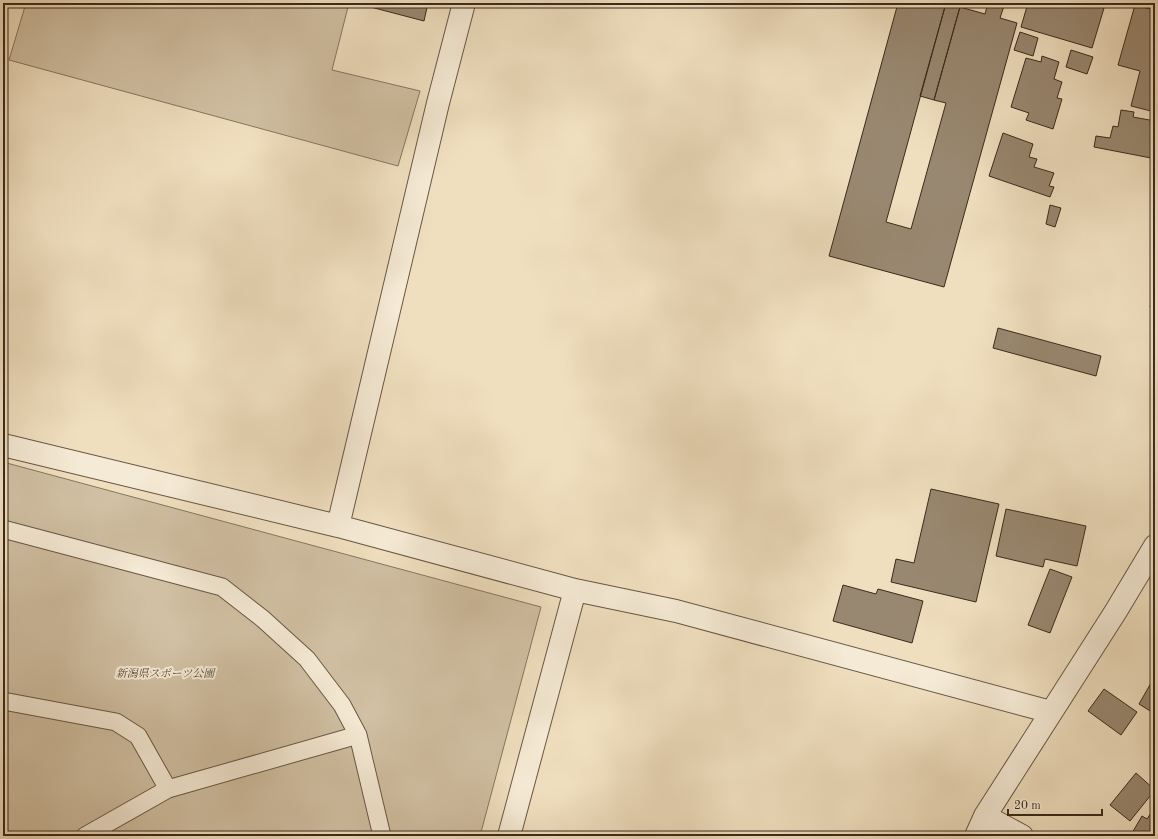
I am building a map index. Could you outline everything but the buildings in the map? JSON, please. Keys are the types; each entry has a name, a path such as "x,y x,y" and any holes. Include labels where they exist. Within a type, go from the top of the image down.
{"street":[{"path":"338,526 438,103 464,3"},
{"path":"3,445 338,526 575,590 676,611 1051,712"},
{"path":"976,836 985,816 1116,612 1155,546"},
{"path":"509,836 575,590"},
{"path":"985,816 1022,836"}],"lane":[{"path":"3,529 222,587 264,619 307,658 342,705 358,735 382,836"},
{"path":"3,701 116,722 138,736 168,789"},
{"path":"85,836 168,789 358,735"}],"green space":[{"path":"26,3 349,3 332,70 420,91 398,166 9,60"},
{"name":"新潟県スポーツ公園","path":"3,462 541,607 480,836 3,836"}]}
